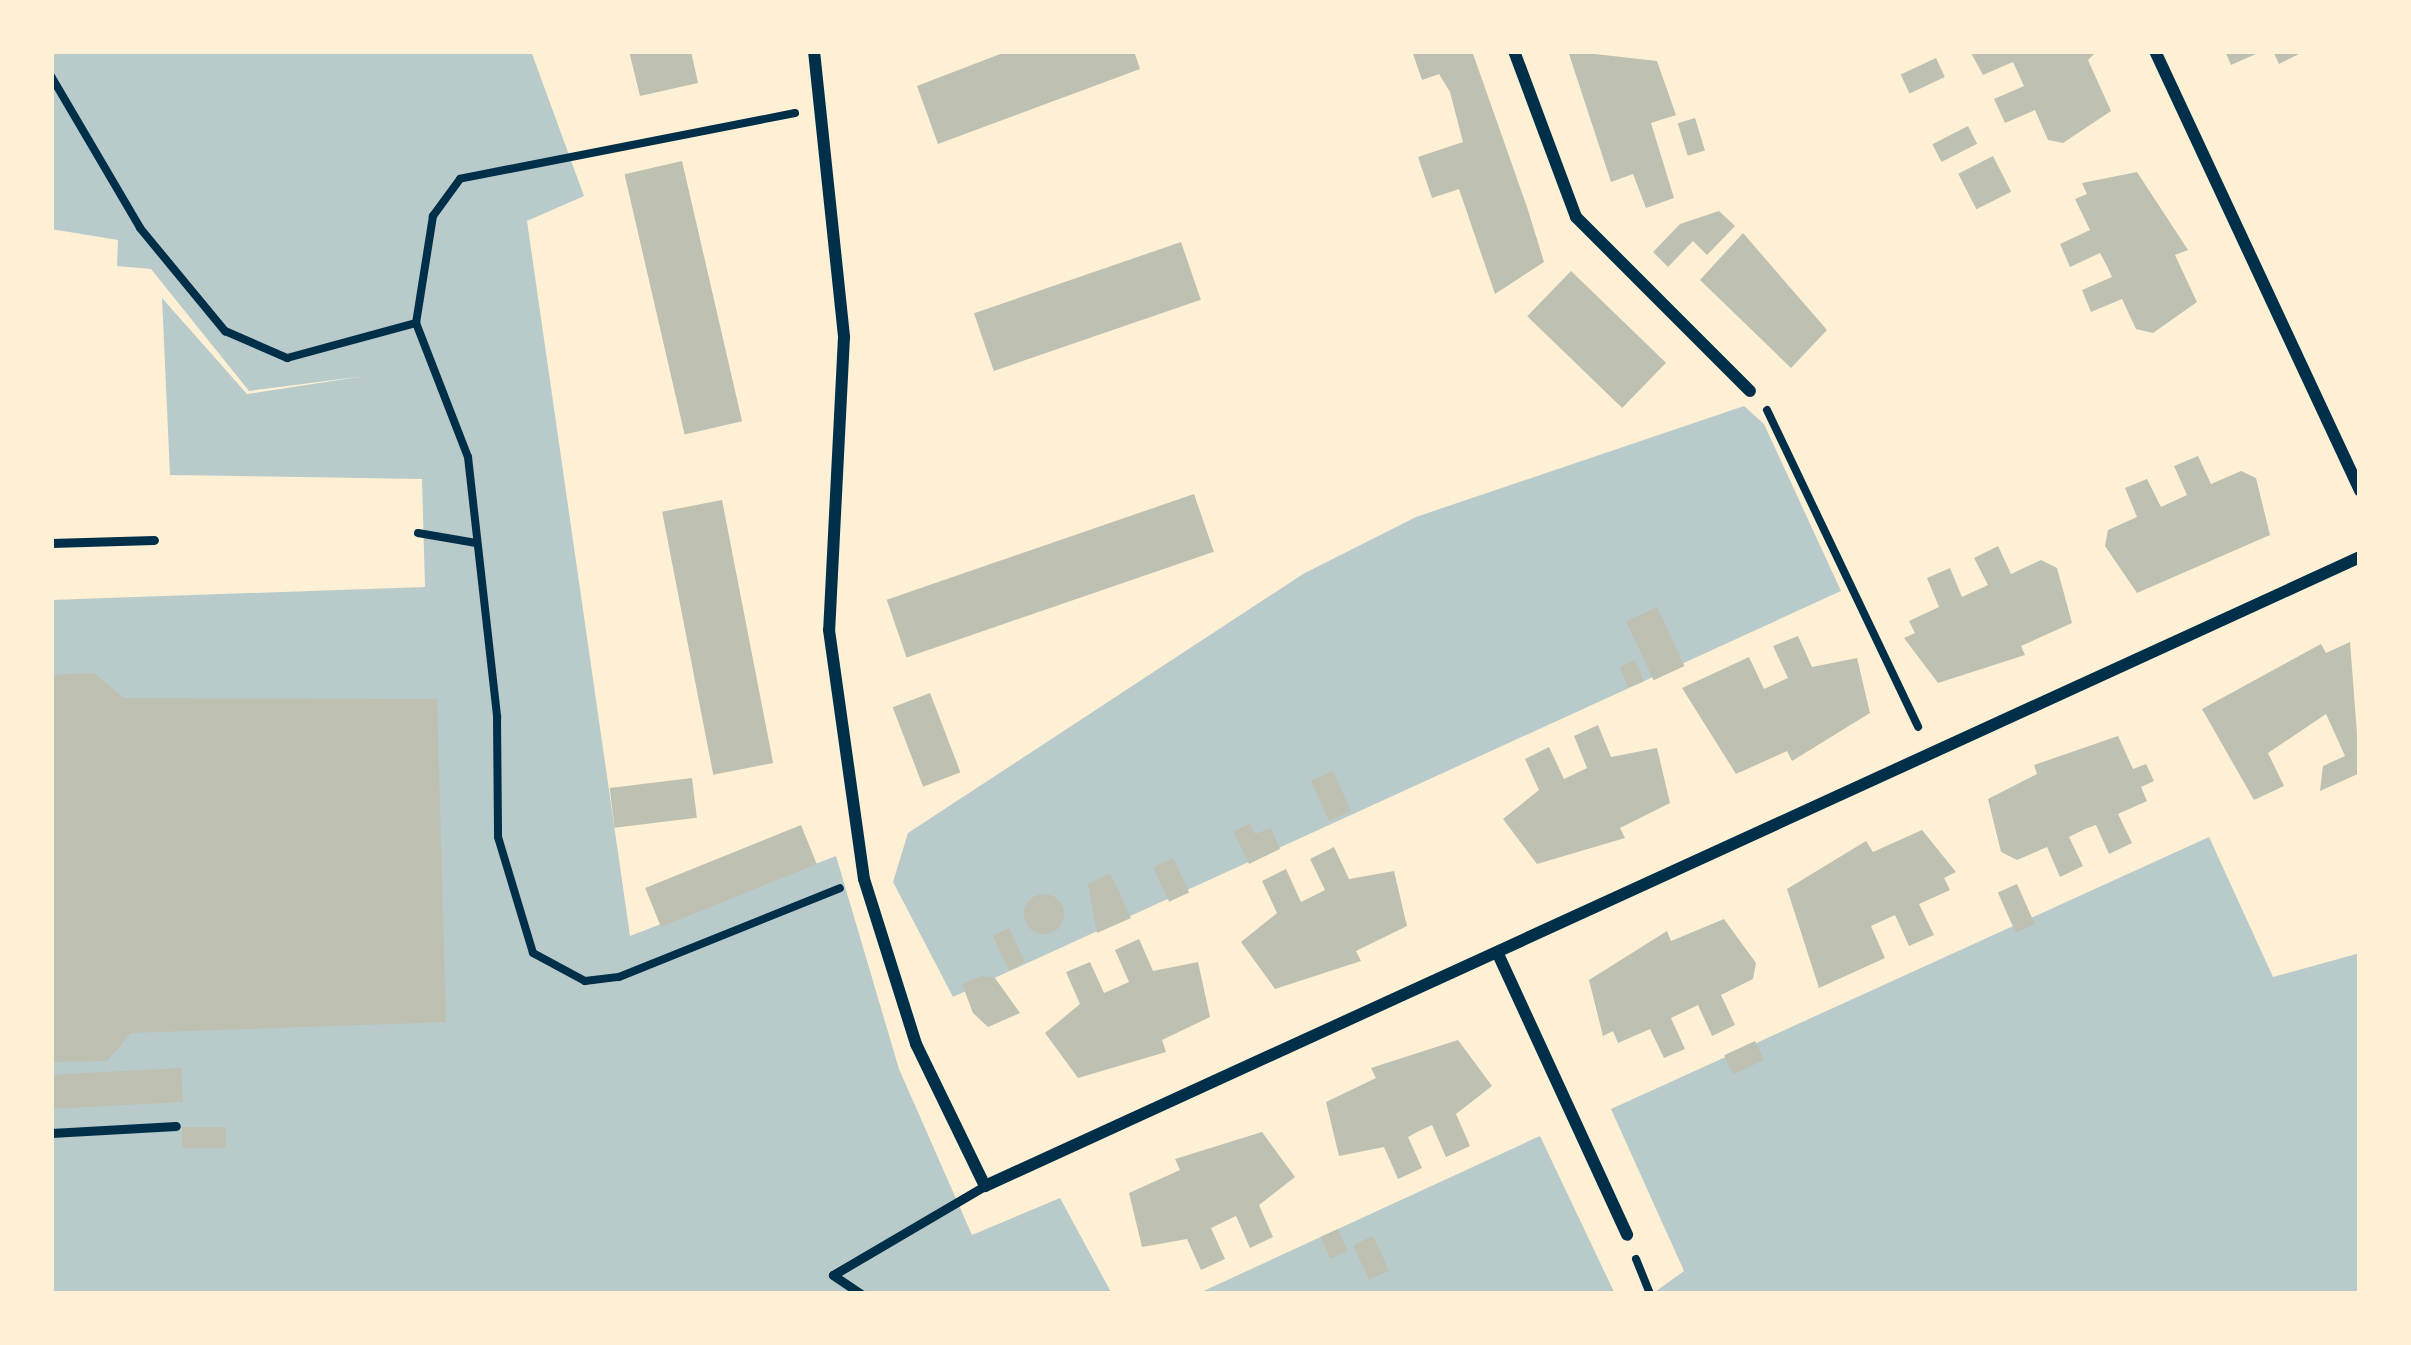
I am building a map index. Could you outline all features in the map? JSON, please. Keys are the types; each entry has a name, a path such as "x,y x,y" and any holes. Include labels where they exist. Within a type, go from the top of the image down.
{"street":[{"path":"814,51 825,107 844,337 829,630 864,879 916,1044 985,1186 1498,954 1929,750 2360,557"},
{"path":"1514,51 1576,217 1750,391"},
{"path":"2155,51 2360,491"},
{"path":"1498,954 1627,1235"}],"lane":[{"path":"51,543 154,540"},
{"path":"51,1133 176,1126"},
{"path":"862,1294 833,1275 985,1186"}],"path":[{"path":"51,76 140,228 225,331 287,358 416,323"},
{"path":"825,107 460,179 433,216 416,323 457,410 476,543 497,837 533,953 585,981 619,977 864,879"},
{"path":"1750,391 1775,422 1929,750"},
{"path":"418,533 476,543"}],"shaded area":[{"path":"51,51 531,51 584,196 527,221 630,936 836,856 899,1069 972,1235 1060,1198 1112,1294 51,1294 51,600 425,587 422,479 170,475 162,298 247,394 365,376 249,391 151,269 117,266 118,240 51,229"},
{"path":"1744,406 1764,424 1841,591 953,997 893,882 908,833 1303,574 1416,517"},
{"path":"2209,837 2273,977 2360,953 2360,1294 1652,1294 1684,1271 1611,1109"},
{"path":"1540,1136 1615,1294 1197,1294"}],"building":[{"path":"629,51 691,51 698,83 640,96"},
{"path":"1008,51 1134,51 1140,69 938,144 917,86"},
{"path":"1412,51 1472,51 1528,210 1544,262 1495,294 1459,189 1432,198 1418,157 1463,142 1450,92 1439,74 1422,80"},
{"path":"1568,51 1657,61 1676,115 1651,123 1674,198 1646,208 1633,174 1611,182"},
{"path":"2097,51 2088,60 2111,111 2063,143 2048,140 2035,110 2005,123 1994,99 2024,86 2013,62 1983,75 1971,53"},
{"path":"2225,51 2263,51 2231,65"},
{"path":"2273,51 2305,51 2279,64"},
{"path":"1936,58 1945,77 1910,94 1901,74"},
{"path":"1695,118 1705,151 1688,156 1678,123"},
{"path":"1968,126 1977,144 1941,162 1932,144"},
{"path":"1993,156 2011,192 1976,209 1958,174"},
{"path":"682,161 742,421 685,434 625,174"},
{"path":"2137,172 2188,250 2175,255 2197,302 2153,333 2136,329 2122,299 2091,312 2082,290 2112,277 2107,266 2100,253 2070,267 2060,244 2090,230 2075,199 2087,194 2082,183"},
{"path":"1719,211 1735,226 1707,255 1693,241 1668,267 1653,252 1680,224"},
{"path":"1743,233 1827,330 1791,368 1700,280"},
{"path":"1181,242 1201,300 994,371 974,313"},
{"path":"1571,271 1666,363 1622,408 1527,316"},
{"path":"2198,456 2211,484 2241,471 2256,478 2270,535 2137,593 2105,546 2108,530 2137,517 2125,488 2147,479 2161,507 2187,495 2174,466"},
{"path":"1194,494 1214,552 907,657 887,600"},
{"path":"722,500 773,763 713,775 662,512"},
{"path":"1998,546 2011,574 2041,560 2057,568 2072,623 2021,646 2025,655 1938,683 1904,638 1915,633 1909,621 1939,607 1927,578 1950,568 1962,597 1988,585 1974,558"},
{"path":"1657,607 1684,666 1654,680 1626,621"},
{"path":"1798,636 1812,667 1857,658 1870,713 1792,761 1787,751 1736,774 1682,688 1749,657 1764,689 1788,678 1773,646"},
{"path":"2350,642 2360,773 2320,791 2323,766 2345,756 2326,714 2268,753 2284,786 2254,800 2202,709 2321,644 2326,653"},
{"path":"1635,660 1644,681 1628,688 1619,667"},
{"path":"94,673 124,698 437,699 446,1022 131,1033 107,1061 51,1062 51,675"},
{"path":"930,693 960,772 923,787 893,707"},
{"path":"1598,725 1611,757 1657,748 1670,803 1620,828 1625,838 1537,864 1503,819 1539,790 1525,759 1549,747 1564,779 1587,768 1574,736"},
{"path":"2118,736 2133,769 2146,764 2154,781 2141,787 2147,801 2118,814 2132,843 2109,854 2096,825 2085,829 2069,837 2083,866 2060,877 2047,847 2017,860 2001,852 1988,799 2037,774 2034,765"},
{"path":"1333,771 1351,811 1329,821 1311,781"},
{"path":"692,778 697,818 614,828 610,788"},
{"path":"1250,824 1255,834 1271,828 1280,849 1249,864 1233,831"},
{"path":"801,825 817,864 661,927 645,888"},
{"path":"1922,830 1956,872 1944,878 1950,890 1919,904 1934,935 1909,946 1895,915 1871,926 1885,958 1819,988 1787,889 1866,841 1873,852"},
{"path":"1334,847 1349,879 1394,871 1407,926 1356,951 1361,961 1275,989 1241,942 1277,913 1262,881 1286,869 1301,902 1325,890 1310,859"},
{"path":"1173,858 1189,892 1169,902 1153,867"},
{"path":"1110,873 1131,918 1097,933 1088,884"},
{"path":"2017,884 2035,924 2016,933 1998,893"},
{"path":"1044,894 1058,900 1064,914 1058,928 1044,934 1030,928 1024,914 1030,900"},
{"path":"1724,919 1756,963 1753,979 1721,995 1735,1025 1712,1036 1698,1005 1671,1018 1685,1049 1664,1058 1650,1029 1618,1043 1613,1031 1603,1036 1589,980 1667,931 1671,941"},
{"path":"1009,928 1025,962 1009,970 993,936"},
{"path":"1139,939 1153,971 1198,962 1210,1017 1162,1040 1166,1052 1078,1078 1045,1033 1080,1004 1066,972 1090,962 1104,993 1129,982 1115,950"},
{"path":"982,976 995,978 1020,1013 988,1027 973,1013 962,984"},
{"path":"1458,1040 1492,1086 1456,1114 1470,1146 1446,1157 1432,1125 1408,1137 1422,1168 1398,1179 1384,1147 1339,1156 1326,1102 1376,1078 1371,1068"},
{"path":"1755,1041 1764,1060 1733,1074 1724,1055"},
{"path":"181,1068 183,1102 53,1109 51,1075"},
{"path":"182,1127 226,1127 226,1148 182,1148"},
{"path":"1262,1132 1295,1177 1259,1205 1273,1237 1250,1248 1236,1216 1211,1228 1225,1259 1201,1270 1187,1239 1142,1247 1129,1193 1180,1170 1175,1159"},
{"path":"1338,1229 1348,1251 1330,1259 1321,1237"},
{"path":"1373,1236 1389,1270 1369,1280 1353,1245"}]}
